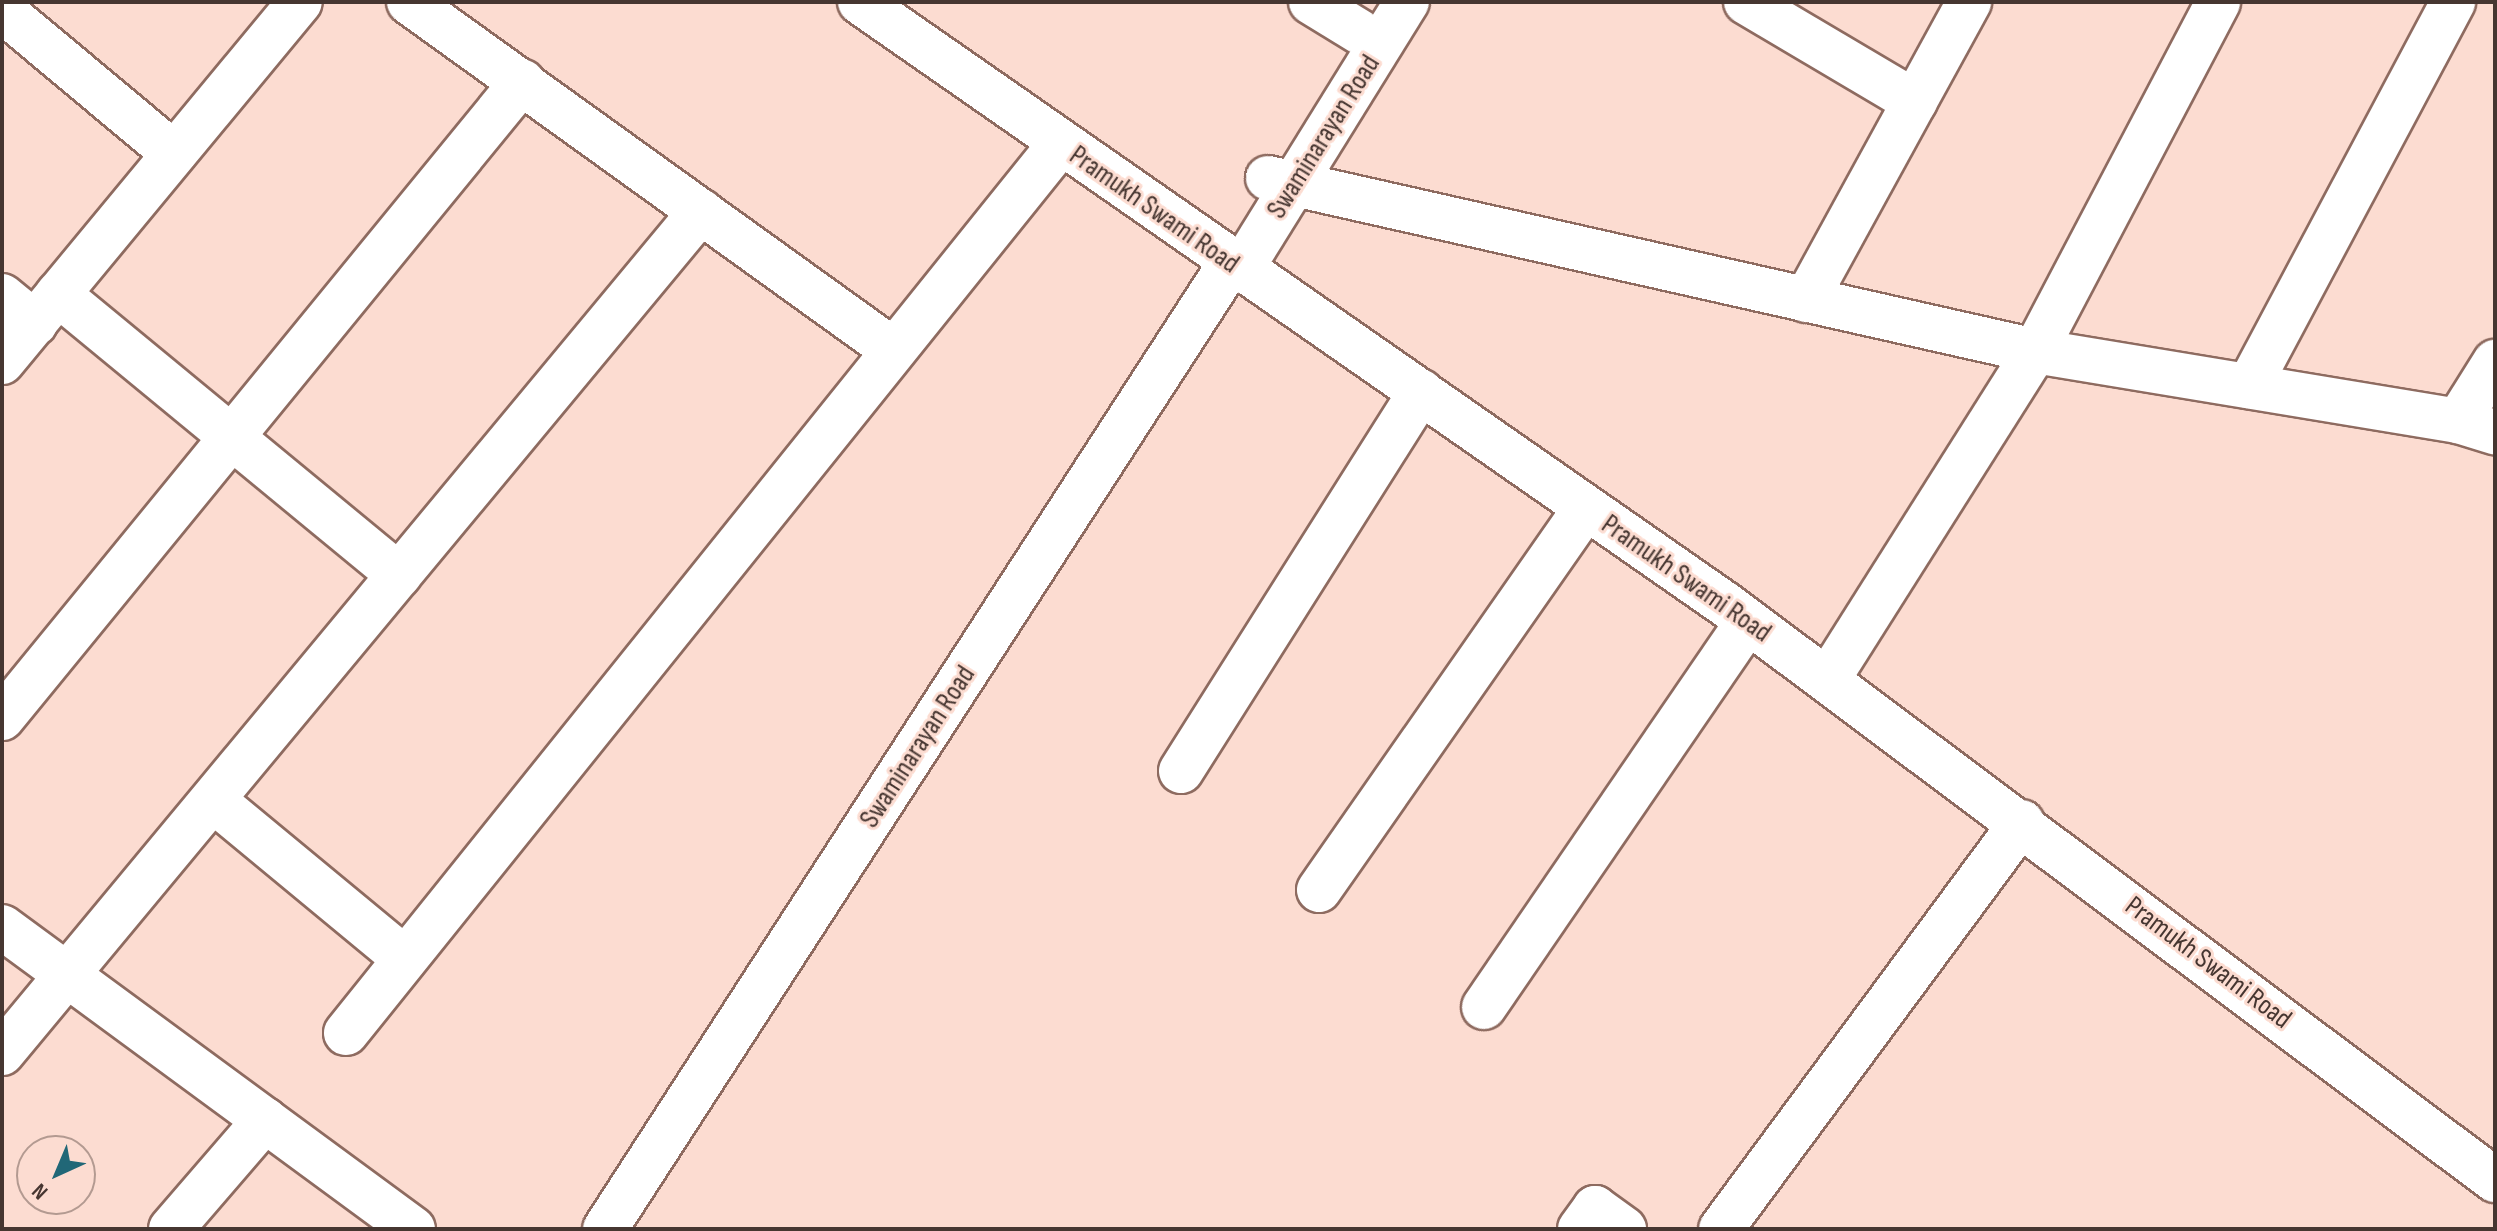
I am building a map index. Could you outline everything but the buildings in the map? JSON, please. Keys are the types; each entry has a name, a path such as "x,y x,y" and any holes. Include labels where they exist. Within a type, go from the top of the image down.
{"street":[{"path":"2,362 300,2"},
{"path":"409,2 893,350"},
{"name":"Pramukh Swami Road","path":"860,2 1060,144 1235,256 1449,381 1834,670 2495,1158"},
{"name":"Pramukh Swami Road","path":"907,2 1235,256 1421,392 1748,622 1834,670 2022,822 2495,1180"},
{"path":"1311,2 1369,17"},
{"name":"Swaminarayan Road","path":"605,1229 1282,181 1407,2"},
{"path":"1746,2 1915,102"},
{"path":"1806,300 1969,2"},
{"path":"1834,670 2035,351 2218,2"},
{"path":"2249,386 2453,2"},
{"path":"2,10 174,154"},
{"name":"Swaminarayan Road","path":"1282,181 1369,17"},
{"path":"2,718 522,82"},
{"path":"346,1033 1060,144"},
{"path":"1282,181 2035,351 2476,427 2495,362"},
{"path":"2,1053 701,211"},
{"path":"2,296 46,308 232,437 399,575"},
{"path":"1181,771 1421,392"},
{"path":"1319,890 1585,509"},
{"path":"1484,1007 1748,622"},
{"path":"213,800 405,959"},
{"path":"1721,1229 2022,822"},
{"path":"2,927 413,1229"},
{"path":"171,1229 265,1120"},
{"path":"1580,1229 1595,1208 1624,1229"}]}
